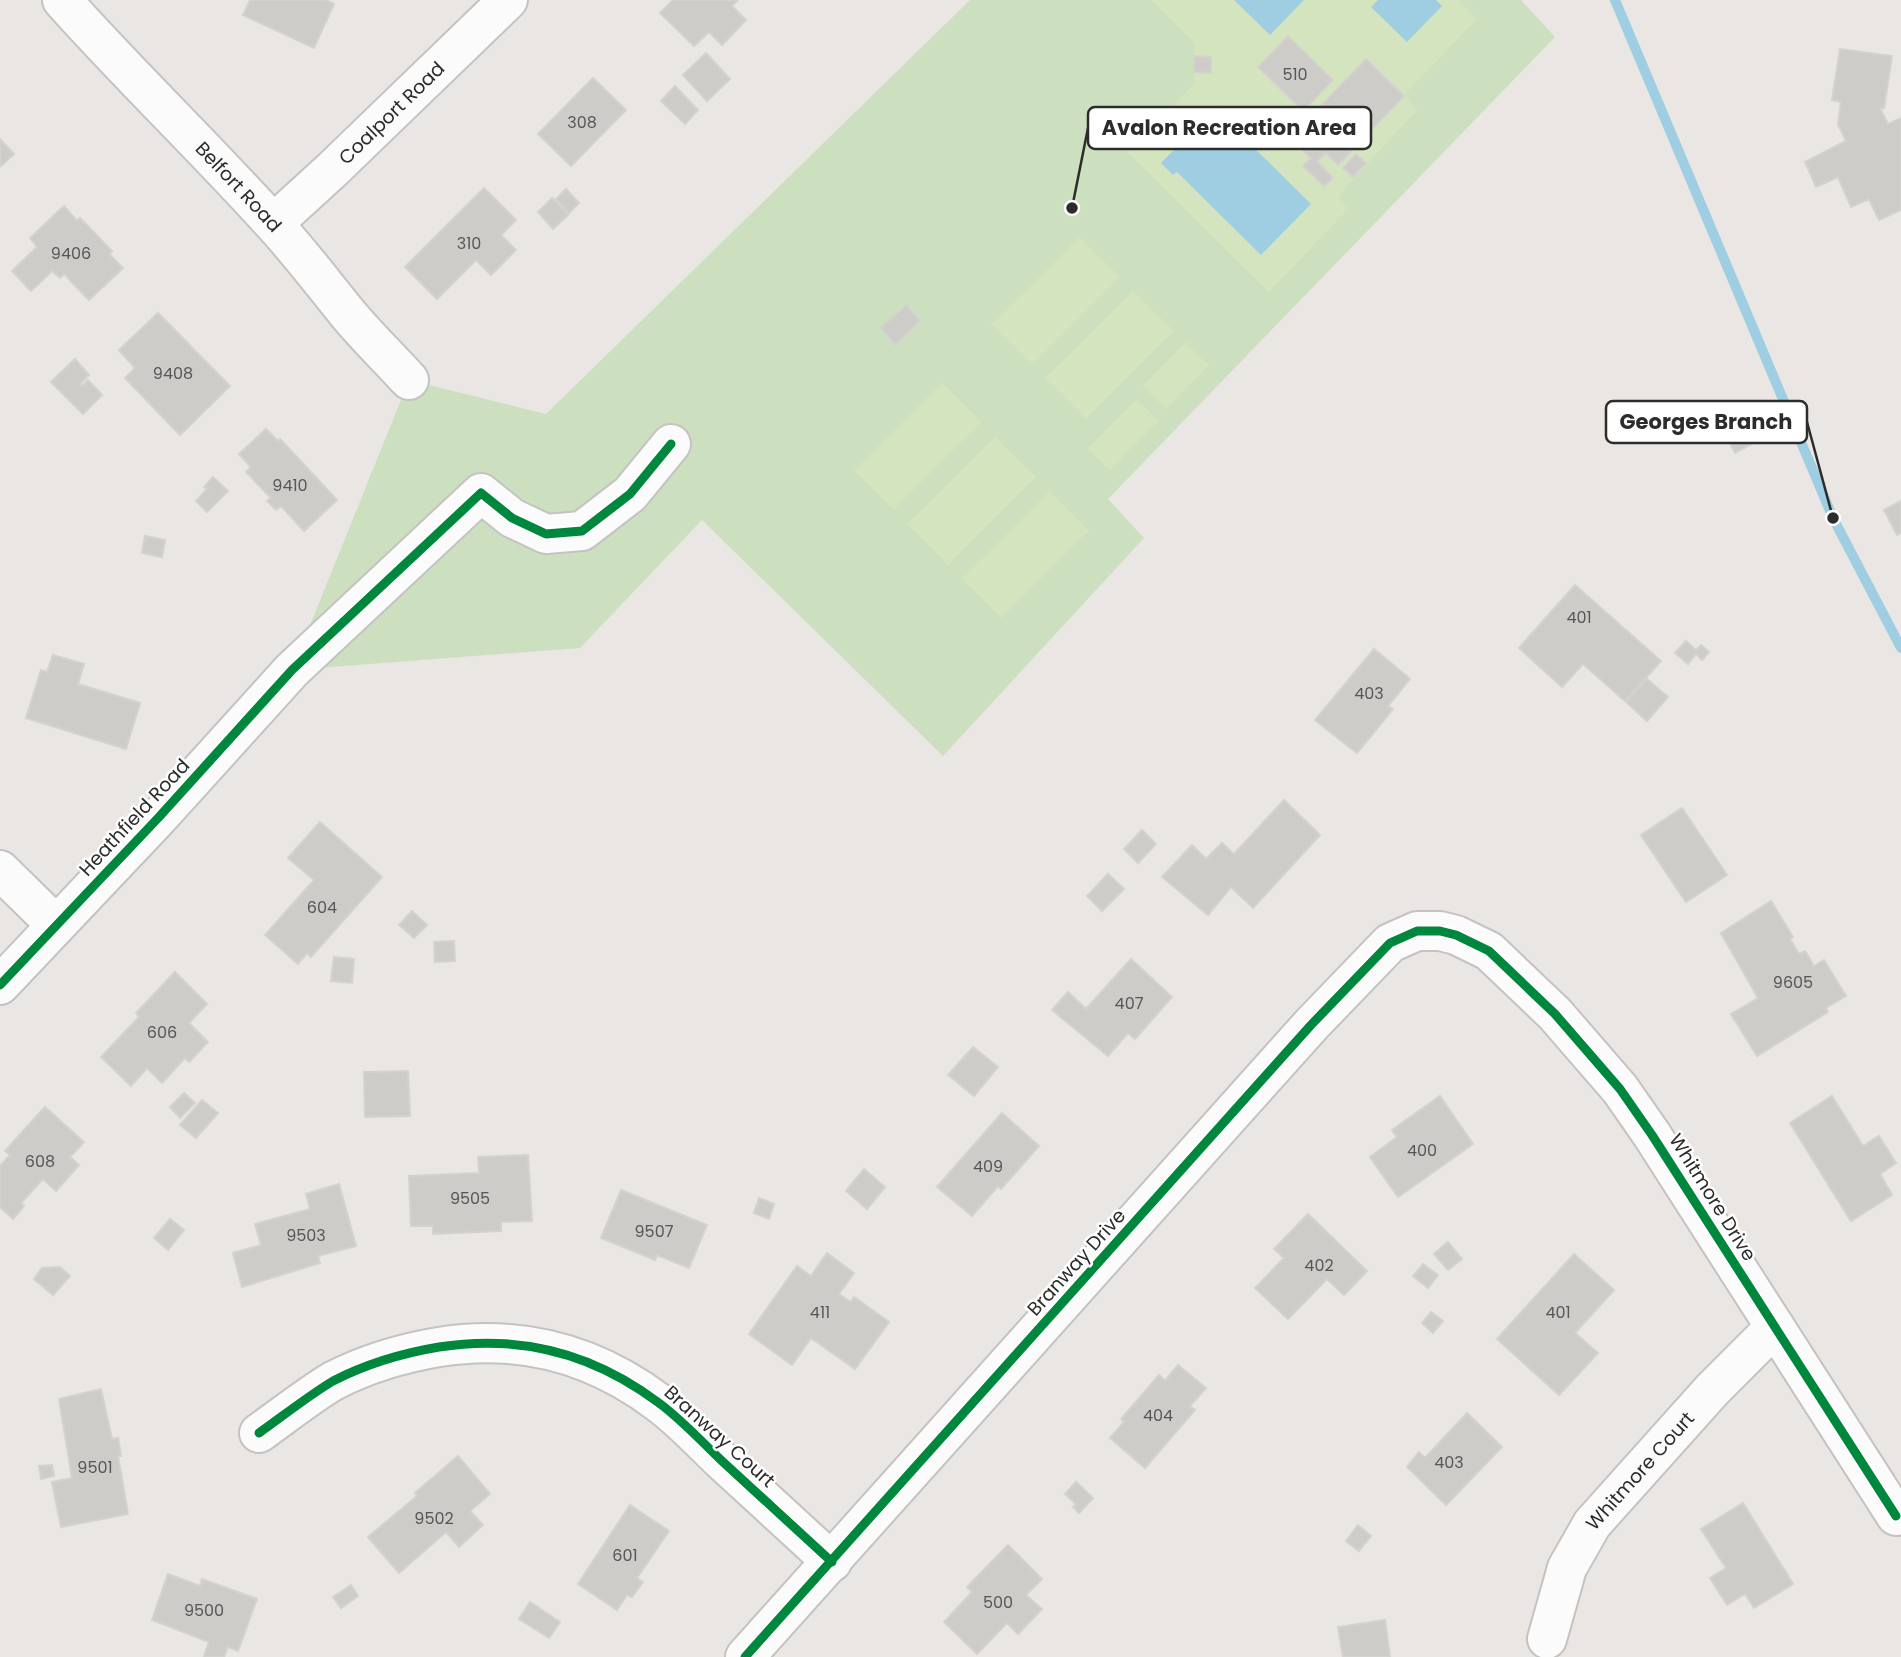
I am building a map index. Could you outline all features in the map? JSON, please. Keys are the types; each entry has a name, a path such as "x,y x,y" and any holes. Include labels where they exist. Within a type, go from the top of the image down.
{"street":[{"name":"Belfort Road","path":"62,0 274,223 305,258 349,316 409,380"},
{"name":"Coalport Road","path":"274,223 508,0"},
{"name":"Heathfield Road","path":"0,985 159,817 292,670 481,493 512,518 546,534 582,531 631,494 671,444"},
{"path":"0,870 56,925"},
{"name":"Branway Drive","path":"745,1657 1311,1025 1390,943 1417,932 1440,931 1456,935"},
{"name":"Whitmore Drive","path":"1456,935 1489,951 1555,1014 1619,1089 1652,1135 1896,1516"},
{"name":"Whitmore Court","path":"1547,1639 1567,1568 1592,1524 1712,1391 1775,1327"},
{"name":"Branway Court","path":"259,1433 333,1382 412,1351 466,1342 537,1346 625,1379 661,1405 832,1562"}],"green space":[{"path":"970,0 1521,0 1555,37 1108,499 1144,538 943,756 702,520 580,648 292,670 409,380 546,414"},
{"path":"1151,0 1458,0 1477,19 1405,94 1417,110 1346,187 1339,198 1349,208 1269,292 1128,153 1194,84 1195,44"},
{"path":"1079,237 1120,277 1032,365 991,324"},
{"path":"1133,291 1174,331 1086,419 1045,378"},
{"path":"1186,342 1209,365 1166,409 1143,386"},
{"path":"942,383 982,423 894,510 854,470"},
{"path":"1136,399 1159,421 1110,471 1088,449"},
{"path":"995,437 1036,477 948,565 907,524"},
{"path":"1049,491 1089,531 1001,618 961,578"}],"water":[{"path":"1234,0 1304,0 1270,35"},
{"path":"1378,0 1436,0 1442,6 1407,42 1371,7"},
{"path":"1218,105 1231,118 1228,122 1311,204 1261,255 1177,172 1173,175 1161,163"}],"building":[{"path":"250,0 326,0 334,4 314,48 243,15"},
{"path":"673,0 738,0 732,6 746,20 722,45 709,32 694,46 660,13"},
{"path":"1288,36 1333,80 1303,111 1258,67"},
{"path":"1840,49 1892,56 1884,108 1880,108 1888,124 1901,118 1901,210 1879,220 1869,199 1851,207 1838,177 1816,187 1805,162 1846,141 1838,124 1841,102 1832,100"},
{"path":"706,53 730,79 707,101 683,75"},
{"path":"1194,56 1211,57 1211,73 1194,72"},
{"path":"1366,59 1404,96 1338,165 1326,153 1317,161 1333,178 1324,186 1303,166 1311,158 1290,138"},
{"path":"593,78 626,110 571,166 538,134"},
{"path":"675,86 698,110 685,124 661,101"},
{"path":"0,139 14,154 0,167"},
{"path":"1356,154 1366,163 1353,177 1343,168"},
{"path":"484,188 516,220 501,235 516,250 491,275 476,260 437,299 405,267"},
{"path":"566,189 579,203 569,213 556,199"},
{"path":"552,198 568,215 553,229 538,212"},
{"path":"64,206 77,221 80,218 112,251 109,254 123,268 89,300 64,274 60,278 52,271 31,291 12,271 37,247 30,238"},
{"path":"906,305 920,321 895,345 881,328"},
{"path":"158,313 230,386 180,435 125,378 135,368 119,350"},
{"path":"75,359 89,375 80,384 82,386 88,380 102,395 83,414 51,382"},
{"path":"1742,420 1755,442 1735,453 1723,431"},
{"path":"266,429 278,441 280,439 337,500 304,531 281,506 276,510 267,501 271,498 246,472 251,467 239,454"},
{"path":"213,477 228,491 207,512 196,501"},
{"path":"1901,501 1901,533 1897,535 1884,510"},
{"path":"145,536 165,540 162,557 142,553"},
{"path":"1575,585 1661,661 1625,701 1583,664 1562,687 1519,648"},
{"path":"1686,641 1696,650 1701,645 1709,652 1702,660 1696,654 1688,664 1675,653"},
{"path":"1374,649 1410,679 1388,706 1393,709 1357,753 1315,720"},
{"path":"53,655 84,664 78,684 140,703 126,749 26,718 41,670 47,672"},
{"path":"1647,679 1668,697 1647,721 1626,702"},
{"path":"1284,800 1320,835 1253,908 1231,887 1208,915 1162,877 1192,845 1206,859 1222,843 1234,854"},
{"path":"1682,808 1727,875 1686,902 1641,835"},
{"path":"320,822 382,877 311,957 307,953 298,964 265,935 314,880 288,858"},
{"path":"1142,830 1156,844 1138,863 1124,849"},
{"path":"1108,874 1124,889 1102,911 1087,896"},
{"path":"1771,901 1793,937 1790,939 1799,954 1805,951 1814,966 1824,960 1846,996 1826,1008 1828,1012 1757,1056 1731,1014 1758,998 1721,933"},
{"path":"412,911 427,925 414,938 399,925"},
{"path":"454,941 455,961 435,962 434,942"},
{"path":"334,957 354,959 352,983 331,981"},
{"path":"1131,959 1172,997 1135,1039 1128,1033 1108,1056 1052,1010 1068,992 1086,1009"},
{"path":"175,972 207,1004 189,1023 208,1042 189,1062 185,1058 162,1083 147,1068 131,1086 101,1057 139,1017 136,1013"},
{"path":"973,1047 998,1067 974,1096 948,1075"},
{"path":"408,1071 410,1116 365,1117 364,1072"},
{"path":"184,1093 195,1103 180,1118 170,1107"},
{"path":"1440,1096 1473,1144 1398,1197 1370,1157 1397,1137 1392,1130"},
{"path":"1832,1096 1863,1146 1879,1136 1896,1163 1880,1174 1892,1195 1851,1221 1790,1123"},
{"path":"202,1100 218,1113 196,1138 180,1125"},
{"path":"45,1107 84,1142 70,1157 79,1165 56,1191 43,1179 21,1203 24,1206 13,1219 0,1207 0,1166 10,1155 5,1151"},
{"path":"1002,1113 1039,1146 1001,1189 998,1186 972,1216 937,1187"},
{"path":"528,1155 532,1221 501,1222 501,1231 433,1234 433,1226 411,1226 409,1176 479,1173 478,1157"},
{"path":"864,1169 885,1187 867,1209 846,1191"},
{"path":"339,1184 356,1246 318,1256 320,1263 242,1287 233,1253 261,1245 255,1224 310,1209 306,1194"},
{"path":"621,1190 707,1225 689,1268 657,1255 655,1260 601,1238"},
{"path":"759,1198 774,1204 769,1219 754,1213"},
{"path":"1308,1214 1367,1271 1344,1295 1327,1279 1288,1319 1255,1288 1284,1258 1274,1249"},
{"path":"170,1219 184,1230 168,1250 154,1238"},
{"path":"1448,1242 1462,1259 1448,1270 1434,1254"},
{"path":"827,1253 854,1273 839,1294 851,1302 854,1297 889,1322 855,1369 811,1338 792,1365 749,1334 797,1266 811,1276"},
{"path":"1574,1254 1614,1290 1575,1333 1598,1353 1559,1395 1497,1339"},
{"path":"1423,1264 1438,1275 1428,1288 1413,1276"},
{"path":"60,1267 70,1276 53,1295 34,1279 42,1268"},
{"path":"1431,1312 1443,1321 1433,1333 1422,1323"},
{"path":"1178,1365 1206,1388 1190,1406 1195,1410 1145,1468 1110,1438 1124,1422 1121,1419 1159,1375 1165,1381"},
{"path":"101,1389 112,1439 118,1438 121,1456 118,1456 128,1514 61,1527 52,1482 72,1478 59,1399"},
{"path":"1467,1413 1502,1447 1446,1505 1407,1467 1419,1452 1425,1458"},
{"path":"458,1456 490,1494 470,1511 483,1525 459,1547 446,1532 399,1573 368,1537 417,1496 415,1493"},
{"path":"52,1465 54,1476 41,1479 39,1466"},
{"path":"1076,1482 1093,1498 1079,1513 1073,1507 1076,1504 1065,1494"},
{"path":"1743,1503 1793,1584 1754,1608 1745,1594 1727,1605 1710,1578 1726,1568 1701,1529"},
{"path":"630,1505 669,1531 637,1578 643,1582 632,1597 627,1595 617,1610 578,1584"},
{"path":"1358,1525 1371,1536 1359,1551 1346,1541"},
{"path":"1008,1545 1042,1579 1026,1595 1042,1609 1018,1634 1007,1623 977,1654 944,1622 972,1592 967,1587"},
{"path":"168,1574 200,1586 202,1579 257,1599 238,1651 228,1647 224,1657 206,1657 204,1656 209,1642 152,1620"},
{"path":"351,1585 358,1596 341,1608 333,1597"},
{"path":"530,1602 560,1622 549,1638 519,1619"},
{"path":"1385,1620 1390,1657 1343,1657 1338,1627"}],"waterway":[{"path":"1615,0 1833,518 1901,648"}],"cycle path":[{"path":"0,985 159,817 292,670 481,493 512,518 546,534 582,531 630,494 671,444"},
{"path":"745,1657 1311,1025 1390,943 1417,931 1440,931 1456,935 1489,951 1555,1014 1620,1089 1896,1516"},
{"path":"259,1433 333,1381 358,1369 398,1356 439,1347 499,1343 555,1352 609,1372 659,1403 832,1562"}],"place":[{"name":"Avalon Recreation Area","path":"1072,208"},
{"name":"Georges Branch","path":"1833,518"}]}
